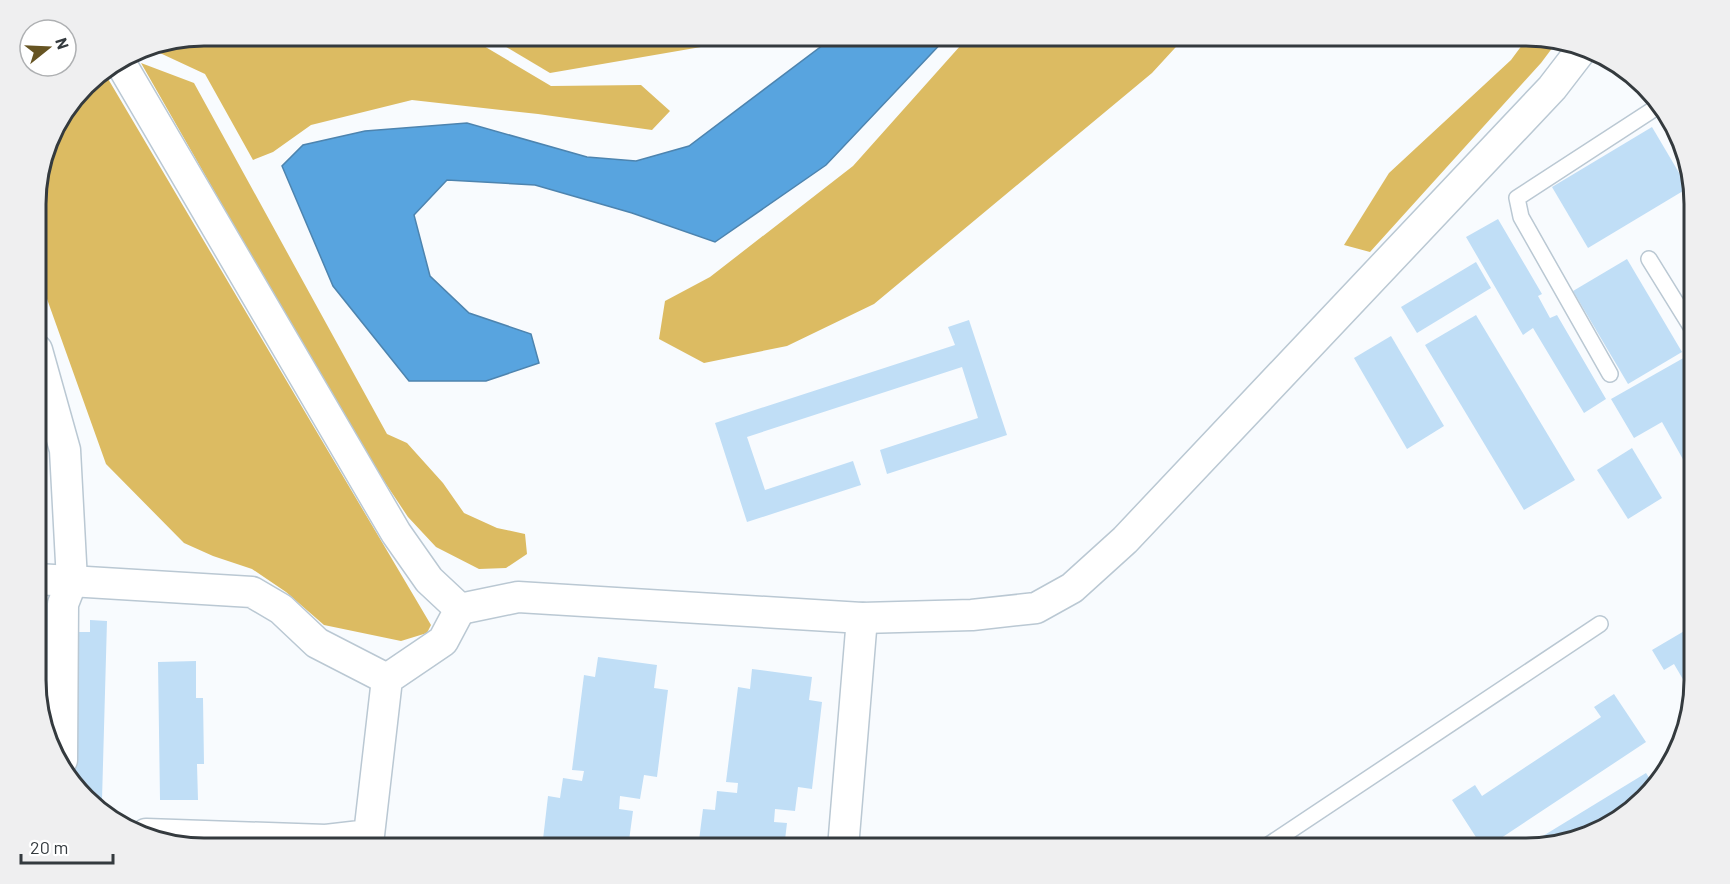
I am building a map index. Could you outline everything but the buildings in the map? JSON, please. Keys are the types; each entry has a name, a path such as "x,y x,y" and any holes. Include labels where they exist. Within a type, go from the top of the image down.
{"street":[{"path":"460,609 518,597 862,618 972,615 1036,608 1072,588 1125,540 1552,88 1577,55"},
{"path":"124,69 396,533 429,580 460,609"},
{"path":"47,386 65,450 72,581 63,604 62,746"},
{"path":"47,580 252,592 281,609 317,643 387,679"},
{"path":"344,838 369,835 387,679 443,641 460,609"},
{"path":"844,838 862,618"},
{"path":"180,835 265,838"}],"lane":[{"path":"1610,374 1521,217 1516,198 1653,111"},
{"path":"1649,259 1684,315"},
{"path":"1280,837 1600,624"}],"shaded area":[{"path":"194,47 485,47 551,86 641,85 670,111 652,130 412,100 311,125 273,152 253,160 205,74 160,53"},
{"path":"506,47 701,47 550,73"},
{"path":"959,47 1176,47 1152,73 874,304 787,346 704,363 659,339 665,301 710,277 853,166"},
{"path":"1521,47 1551,49 1370,252 1344,245 1389,173 1511,60"},
{"path":"141,63 194,83 387,434 407,443 443,483 464,513 497,528 525,534 527,554 506,568 479,569 436,547 408,517 356,439"},
{"path":"108,80 431,625 427,633 401,641 324,625 286,592 252,569 184,543 106,464 47,299 47,194 52,164 63,135 79,108"}],"water":[{"path":"820,47 938,47 826,165 715,242 632,213 535,185 447,180 414,215 430,276 469,313 531,334 539,363 486,381 409,381 333,286 282,166 303,145 365,131 467,123 587,157 636,161 689,146"}]}
